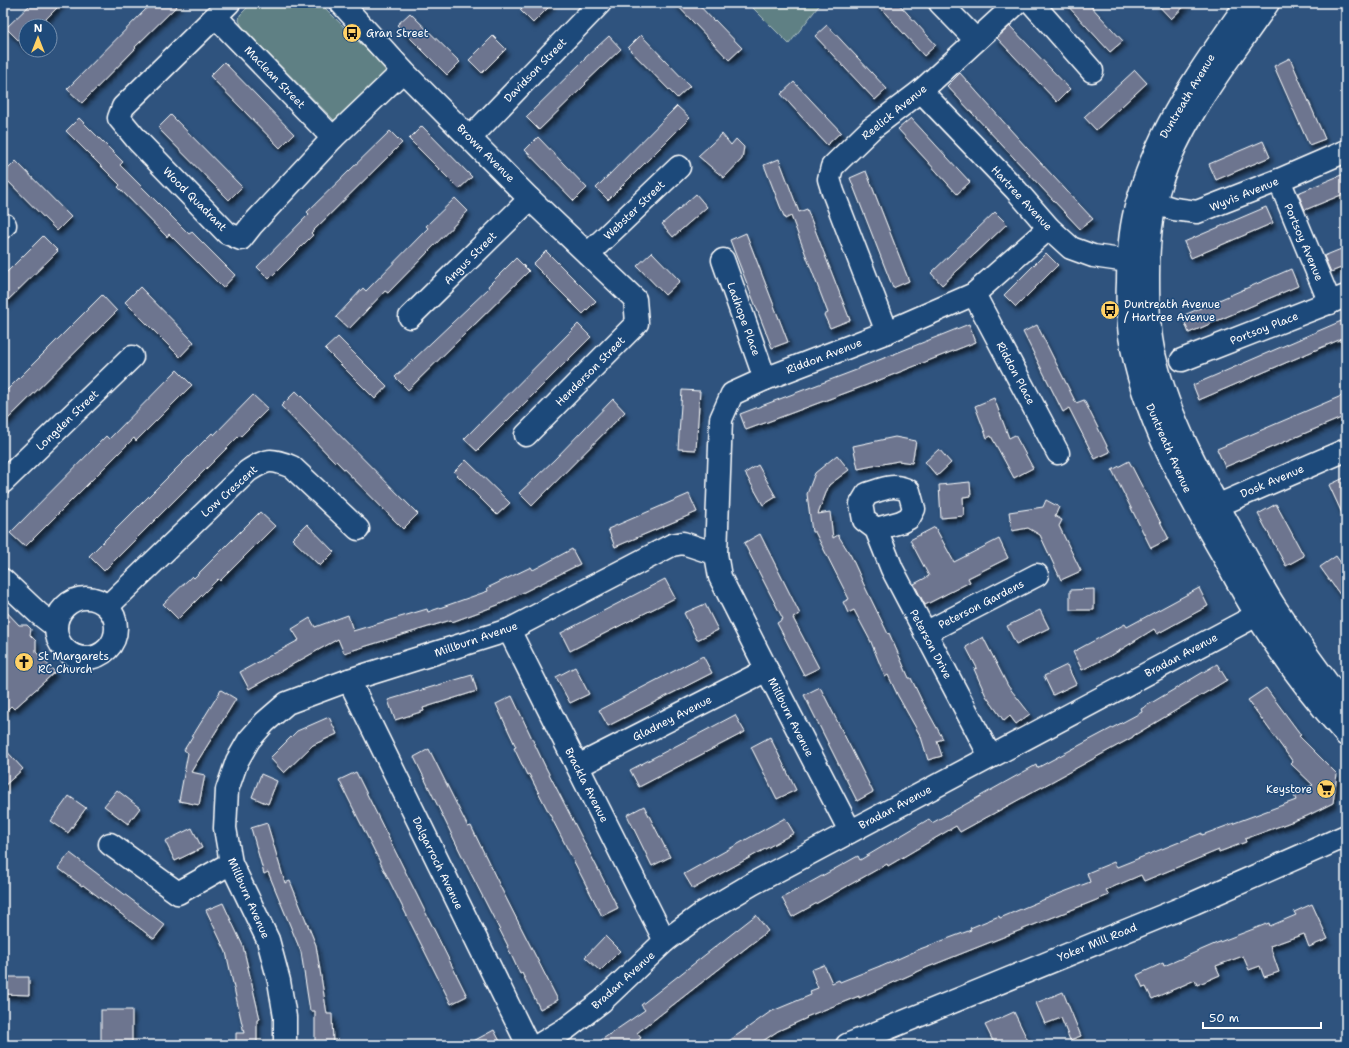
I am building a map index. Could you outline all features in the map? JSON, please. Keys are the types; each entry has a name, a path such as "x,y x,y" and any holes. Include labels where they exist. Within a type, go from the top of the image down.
{"street":[{"name":"Davidson Street","path":"470,138 600,3"},
{"path":"940,3 976,40"},
{"name":"Reelick Avenue","path":"886,332 833,192 829,179 832,167 871,129 921,91 1017,3"},
{"path":"1032,3 1092,71"},
{"name":"Duntreath Avenue","path":"1247,3 1194,80 1160,140 1147,201 1150,229 1138,261 1148,301 1154,356 1167,399 1208,509 1266,610 1304,685 1346,735"},
{"name":"Duntreath Avenue","path":"1147,201 1161,182 1176,146 1197,108 1268,3"},
{"name":"Brown Avenue","path":"345,5 403,71 530,199 635,299"},
{"name":"Wood Quadrant","path":"223,10 123,107 119,118 138,141 227,233 241,239 252,225 333,138 403,71"},
{"name":"Maclean Street","path":"223,10 333,138"},
{"name":"Hartree Avenue","path":"921,91 1016,190 1049,228 1071,248 1093,256 1138,261"},
{"name":"Wyvis Avenue","path":"1147,201 1174,209 1197,212 1279,180 1346,151"},
{"name":"Webster Street","path":"588,254 679,167"},
{"name":"Portsoy Avenue","path":"1279,180 1338,299"},
{"name":"Angus Street","path":"410,317 530,199"},
{"name":"Riddon Avenue","path":"716,554 721,419 732,394 765,378 886,332 974,294 1049,228"},
{"name":"Ladhope Place","path":"723,260 765,378"},
{"name":"Riddon Place","path":"974,294 1058,453"},
{"name":"Henderson Street","path":"526,435 638,323 635,299"},
{"name":"Portsoy Place","path":"1182,360 1338,299"},
{"name":"Longden Street","path":"3,482 132,357"},
{"name":"Dosk Avenue","path":"1208,509 1346,450"},
{"name":"Low Crescent","path":"108,606 248,471 264,461 279,462 292,467 358,529"},
{"name":"Peterson Drive","path":"876,529 892,569 990,756"},
{"name":"Millburn Avenue","path":"285,1045 285,1017 279,980 268,940 231,863 225,828 227,790 238,761 249,740 287,703 349,680 509,630 672,545 683,543 716,554 720,577 850,831"},
{"name":"Peterson Gardens","path":"925,633 1037,575"},
{"path":"3,580 38,613 56,627"},
{"path":"83,598 96,599 108,606 117,623 115,639 102,654 82,658 66,650 57,637 56,627 60,613 69,603 83,598"},
{"name":"Duntreath Avenue","path":"1266,610 1346,707"},
{"name":"Bradan Avenue","path":"540,1045 567,1028 602,1001 665,941 703,913 752,884 850,831 1266,610"},
{"name":"Brackla Avenue","path":"509,630 665,941"},
{"name":"Gladney Avenue","path":"578,766 767,670"},
{"name":"Dalgarroch Avenue","path":"349,680 528,1045"},
{"name":"Yoker Mill Road","path":"847,1045 1194,903 1346,836"},
{"path":"110,844 178,893 231,863"}],"green space":[{"path":"252,3 320,3 384,67 387,75 344,121 335,121 242,27 239,20 240,15"},
{"path":"748,3 821,3 789,44"}],"building":[{"path":"32,3 62,3 47,18 18,18 18,40 6,28"},
{"path":"152,3 180,3 135,47 136,48 82,103 67,89"},
{"path":"527,3 553,3 533,23 520,10"},
{"path":"675,3 697,3 742,48 729,60"},
{"path":"876,3 898,3 936,45 924,56"},
{"path":"1065,3 1088,3 1123,41 1110,52"},
{"path":"1156,3 1188,3 1171,19"},
{"path":"410,13 460,62 447,75 397,25"},
{"path":"827,25 887,89 875,100 815,36"},
{"path":"1010,26 1070,89 1057,102 997,38"},
{"path":"641,35 690,86 677,98 628,48"},
{"path":"493,36 506,49 482,73 469,60"},
{"path":"609,36 621,49 539,130 526,117"},
{"path":"1290,58 1325,139 1309,145 1274,66"},
{"path":"224,62 294,134 280,148 210,76"},
{"path":"1135,70 1147,83 1096,130 1084,117"},
{"path":"960,73 1093,219 1080,229 947,86"},
{"path":"794,82 841,132 827,145 781,94"},
{"path":"677,106 690,118 608,200 596,188"},
{"path":"171,115 242,187 229,200 158,128"},
{"path":"79,118 123,162 120,165 189,234 192,232 235,275 223,288 169,234 167,237 118,187 120,185 66,131"},
{"path":"911,118 970,182 957,194 898,129"},
{"path":"422,126 472,177 459,189 409,139"},
{"path":"390,131 402,143 311,233 313,235 269,279 257,267 309,214 307,212"},
{"path":"722,134 731,145 736,139 744,147 742,159 724,178 698,156"},
{"path":"538,137 587,188 574,201 525,150"},
{"path":"1263,141 1270,157 1216,180 1209,164"},
{"path":"779,159 799,212 807,209 850,320 830,328 824,315 828,313 791,216 785,219 764,165"},
{"path":"16,161 71,217 57,231 3,176 3,174"},
{"path":"866,171 909,281 893,288 850,178"},
{"path":"1346,173 1346,193 1305,210 1298,193"},
{"path":"696,194 707,207 673,237 662,224"},
{"path":"455,198 468,211 388,293 385,291 349,329 336,317 363,288 366,291 428,228 426,226"},
{"path":"1266,207 1273,223 1191,258 1184,242"},
{"path":"995,212 1007,224 942,285 931,273"},
{"path":"746,233 788,342 772,348 730,240"},
{"path":"43,236 58,251 3,305 3,276"},
{"path":"1346,247 1346,266 1331,272 1324,256"},
{"path":"546,251 596,301 583,314 533,264"},
{"path":"652,252 680,281 665,295 637,266"},
{"path":"1046,253 1058,265 1016,307 1004,295"},
{"path":"516,258 529,271 408,390 395,377 489,288 488,286"},
{"path":"1291,269 1298,286 1189,333 1182,316"},
{"path":"140,287 194,342 180,357 125,302"},
{"path":"102,295 117,311 3,424 3,394"},
{"path":"1346,319 1346,337 1199,400 1193,385"},
{"path":"578,324 591,337 477,451 464,439"},
{"path":"969,324 976,342 867,385 746,430 740,414 859,369"},
{"path":"1037,325 1076,403 1084,400 1110,452 1095,459 1069,408 1063,412 1023,332"},
{"path":"338,337 387,386 375,399 325,349"},
{"path":"177,370 192,385 136,441 134,438 25,547 10,533 106,436 109,439"},
{"path":"682,390 700,391 696,450 678,449"},
{"path":"296,391 418,514 403,529 281,406"},
{"path":"1346,394 1346,416 1225,467 1217,449"},
{"path":"253,395 268,409 104,571 89,556 212,433 214,435"},
{"path":"994,398 1009,438 1015,435 1033,468 1014,478 991,436 987,438 975,406"},
{"path":"613,399 625,412 532,506 519,493 554,460"},
{"path":"895,437 916,441 912,463 898,461 858,469 853,446"},
{"path":"939,449 951,463 937,476 925,462"},
{"path":"837,455 849,470 829,485 818,514 830,512 833,538 838,535 851,556 888,634 889,633 909,678 911,678 943,739 937,741 942,756 928,760 921,737 888,675 885,677 871,642 854,610 848,613 843,602 849,599 815,532 812,532 807,494 815,473"},
{"path":"466,460 510,503 497,515 454,472"},
{"path":"1129,461 1169,539 1151,548 1112,470"},
{"path":"758,465 776,497 763,505 745,473"},
{"path":"1346,477 1346,522 1329,485"},
{"path":"970,482 971,496 963,497 964,516 941,518 939,485"},
{"path":"689,494 697,512 615,547 608,529"},
{"path":"1046,500 1059,507 1055,516 1062,520 1059,526 1081,571 1061,580 1040,535 1028,528 1012,531 1009,512 1043,507"},
{"path":"1276,504 1304,556 1286,566 1258,514"},
{"path":"260,512 275,526 220,581 218,579 178,619 163,604 192,576 194,578"},
{"path":"307,524 334,552 320,566 292,539"},
{"path":"935,527 954,562 999,539 1008,558 968,578 970,582 925,605 914,584 929,576 910,540"},
{"path":"760,534 800,614 793,618 819,668 804,675 777,623 783,619 744,543"},
{"path":"572,549 580,564 498,605 452,622 451,620 344,653 338,639 249,689 240,672 299,640 292,629 310,618 315,627 348,615 353,631 427,609 428,612 488,591 487,588 531,567 533,570"},
{"path":"1336,556 1346,570 1346,603 1320,567"},
{"path":"665,579 675,598 570,651 561,633"},
{"path":"1199,588 1208,606 1157,634 1154,629 1114,654 1082,670 1073,652 1125,624 1127,627"},
{"path":"1094,589 1094,610 1070,610 1070,590"},
{"path":"705,604 718,630 697,640 684,613"},
{"name":"St Margarets RC Church","path":"3,608 19,625 27,625 31,629 30,635 36,641 36,652 55,672 14,709 11,706 3,714"},
{"path":"1040,610 1049,628 1016,644 1007,626"},
{"path":"983,637 1008,686 1030,714 1016,724 1010,716 1004,721 986,696 974,669 977,668 966,647"},
{"path":"703,656 712,673 608,726 599,710"},
{"path":"1217,664 1227,680 1133,737 960,832 956,826 888,866 887,864 792,917 782,898 858,856 860,860 929,819 932,823 1036,765 1037,768 1142,712 1141,709"},
{"path":"1067,665 1076,684 1053,695 1044,676"},
{"path":"575,667 589,694 570,703 556,677"},
{"path":"472,675 477,691 423,708 424,711 395,720 388,700"},
{"path":"820,687 873,792 857,801 804,695"},
{"path":"1266,688 1301,735 1299,736 1337,774 1333,803 1307,816 1245,839 1246,842 1219,852 1219,850 1144,881 1141,875 1106,890 1109,895 928,967 859,998 859,996 806,1017 807,1018 778,1031 757,1045 723,1045 770,1012 811,995 810,991 818,988 811,970 824,965 832,983 839,980 840,982 971,930 970,928 999,916 1000,918 1090,882 1087,873 1114,862 1117,867 1202,833 1202,835 1296,800 1293,793 1313,785 1291,764 1293,762 1248,700"},
{"path":"221,690 236,699 191,772 205,775 199,805 179,801 188,753 184,750"},
{"path":"512,696 545,766 618,908 602,916 529,774 527,775 496,704"},
{"path":"735,715 745,732 639,787 630,770"},
{"path":"329,717 337,734 313,745 284,773 270,758 297,731"},
{"path":"770,737 796,790 777,799 751,747"},
{"path":"3,747 23,769 3,787"},
{"path":"429,749 468,827 471,826 558,1000 540,1009 522,973 520,974 508,946 414,757"},
{"path":"356,772 467,996 451,1004 339,780"},
{"path":"261,774 277,781 268,804 252,797"},
{"path":"117,790 140,808 128,824 104,806"},
{"path":"69,796 86,808 68,833 51,821"},
{"path":"644,806 670,857 652,866 627,815"},
{"path":"785,818 794,833 693,889 684,874"},
{"path":"267,823 285,883 290,881 316,945 327,1014 332,1014 333,1045 315,1045 315,1011 310,1011 301,952 268,872 264,874 251,828"},
{"path":"192,828 202,848 175,861 165,841"},
{"path":"70,853 165,925 154,939 58,868"},
{"path":"223,903 243,946 260,1019 257,1020 257,1045 236,1045 236,1033 244,1033 226,952 206,910"},
{"path":"1312,904 1328,939 1309,947 1304,934 1270,946 1279,972 1264,977 1260,966 1249,970 1243,956 1216,966 1220,975 1197,985 1195,980 1152,999 1146,987 1143,988 1137,975 1163,963 1164,966 1269,923 1270,926 1296,915 1294,912"},
{"path":"756,915 768,931 637,1033 641,1038 631,1045 594,1045 645,1010 641,1005"},
{"path":"605,936 620,951 600,971 585,957"},
{"path":"3,977 29,977 29,995 3,994"},
{"path":"1063,992 1081,1036 1070,1040 1061,1018 1045,1024 1036,1003"},
{"path":"101,1010 132,1010 132,1045 101,1045"},
{"path":"1014,1012 1030,1045 995,1045 985,1025"},
{"path":"494,1030 502,1045 466,1045"}],"place":[{"name":"Gran Street","path":"352,33"},
{"name":"Duntreath Avenue / Hartree Avenue","path":"1110,310"},
{"name":"St Margarets RC Church","path":"24,662"},
{"name":"Keystore","path":"1326,789"}]}
